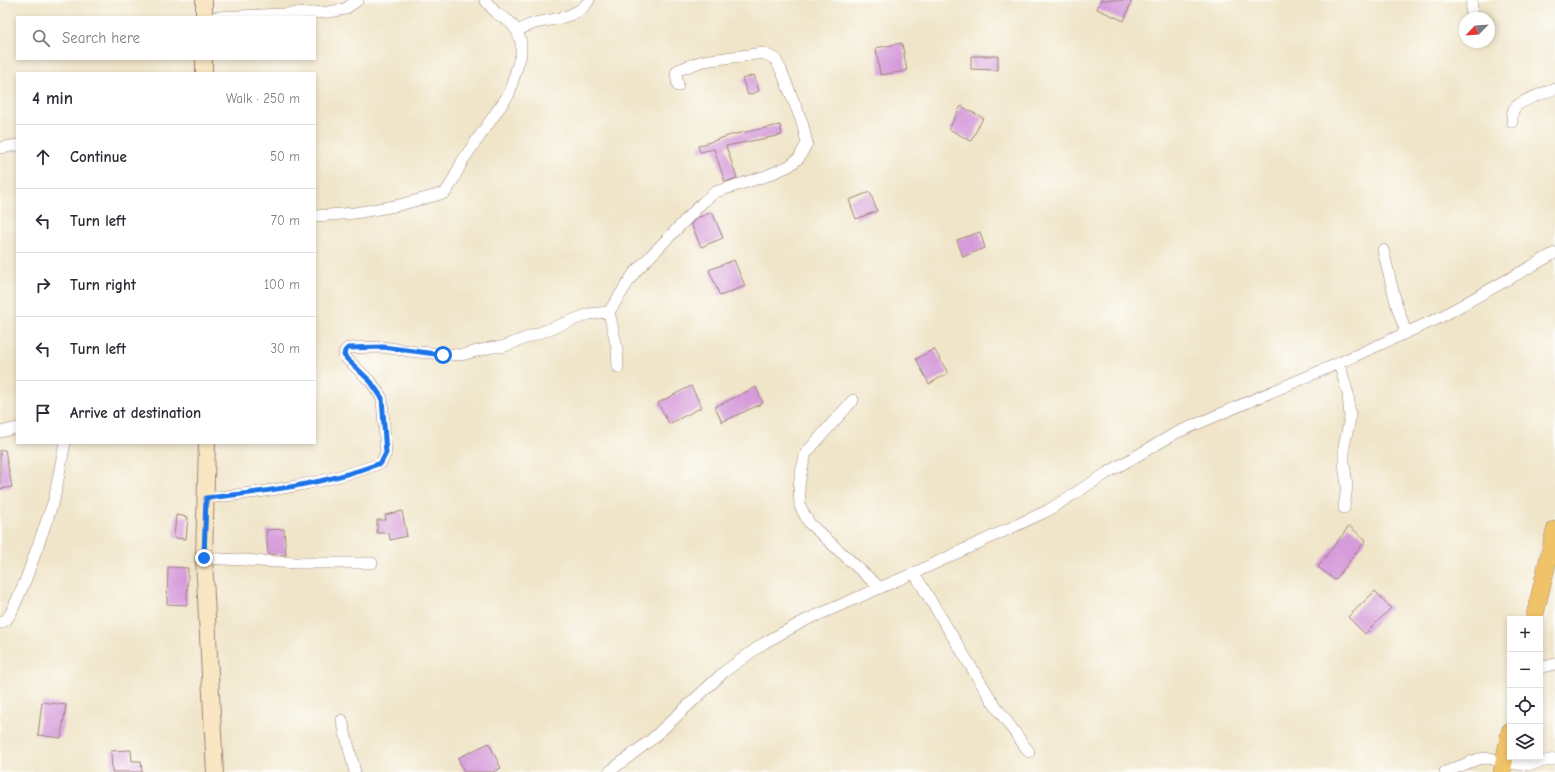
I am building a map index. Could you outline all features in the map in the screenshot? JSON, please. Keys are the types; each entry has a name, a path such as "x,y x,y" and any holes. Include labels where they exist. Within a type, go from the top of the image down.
{"main road":[{"path":"204,0 204,16"},
{"path":"204,60 204,72"},
{"path":"207,444 204,558 215,772"},
{"path":"1535,616 1555,530"},
{"path":"1503,767 1507,746"}],"street":[{"path":"239,16 329,12 345,9 358,0"},
{"path":"316,216 355,213 395,206 445,193 463,160 509,94 521,54 521,42 517,31 510,22 496,13 484,0"},
{"path":"517,31 533,23 558,19 574,13 587,4 589,0"},
{"path":"1471,12 1472,0"},
{"path":"618,367 617,348 609,312 634,273 703,202 715,192 766,176 789,166 800,158 807,143 802,122 782,70 775,59 763,52 703,61 687,66 678,70 676,73 678,86"},
{"path":"1512,122 1514,107 1555,89"},
{"path":"0,148 16,145"},
{"path":"1383,250 1396,303 1406,333"},
{"path":"609,772 652,739 724,672 764,643 804,621 914,573 1047,511 1107,473 1176,433 1339,364 1439,318 1555,254"},
{"path":"206,498 261,492 315,482 368,468 381,463 386,453 382,398 371,382 344,355 348,348 383,347 417,352 461,355 493,347 502,347 589,314 609,312"},
{"path":"1339,364 1348,394 1350,418 1344,446 1344,463 1347,486 1344,508"},
{"path":"853,400 806,453 799,486 800,506 809,523 880,588"},
{"path":"0,432 16,428"},
{"path":"0,623 6,620 11,613 41,539 54,500 65,444"},
{"path":"204,558 297,563 372,563"},
{"path":"914,573 992,701 1029,752"},
{"path":"1543,667 1555,664"},
{"path":"342,720 354,772"},
{"path":"1444,772 1478,758 1490,758 1503,767 1527,765 1555,759"}],"building":[{"path":"1101,0 1132,0 1124,21 1097,9"},
{"path":"902,43 907,71 880,75 876,48"},
{"path":"971,56 998,56 998,70 971,69"},
{"path":"754,75 759,91 748,95 742,79"},
{"path":"961,106 983,118 971,141 949,129"},
{"path":"780,125 782,135 726,146 737,178 725,182 714,149 700,152 698,146 731,135"},
{"path":"870,192 877,211 856,219 849,200"},
{"path":"712,212 723,238 701,247 691,224 697,218"},
{"path":"980,232 985,248 963,257 957,240"},
{"path":"734,260 745,286 720,296 709,270"},
{"path":"934,349 948,373 929,384 916,359"},
{"path":"691,386 702,407 669,424 658,403"},
{"path":"756,387 763,403 722,422 715,407"},
{"path":"0,450 5,450 12,487 0,489"},
{"path":"402,511 407,536 390,540 389,533 377,533 377,520 386,520 385,515"},
{"path":"176,515 188,517 186,539 174,538"},
{"path":"1349,526 1366,540 1335,580 1318,567"},
{"path":"284,529 286,555 268,554 266,530"},
{"path":"168,567 188,568 187,605 167,604"},
{"path":"1375,591 1391,608 1365,634 1348,617"},
{"path":"42,702 66,705 61,738 38,735"},
{"path":"489,743 501,768 493,772 464,772 458,758"},
{"path":"131,750 132,761 141,761 142,772 112,772 111,751"}],"route":[{"path":"204,558 206,498 261,492 315,482 368,468 381,463 386,453 382,398 371,382 344,355 348,348 383,347 443,355"}]}
